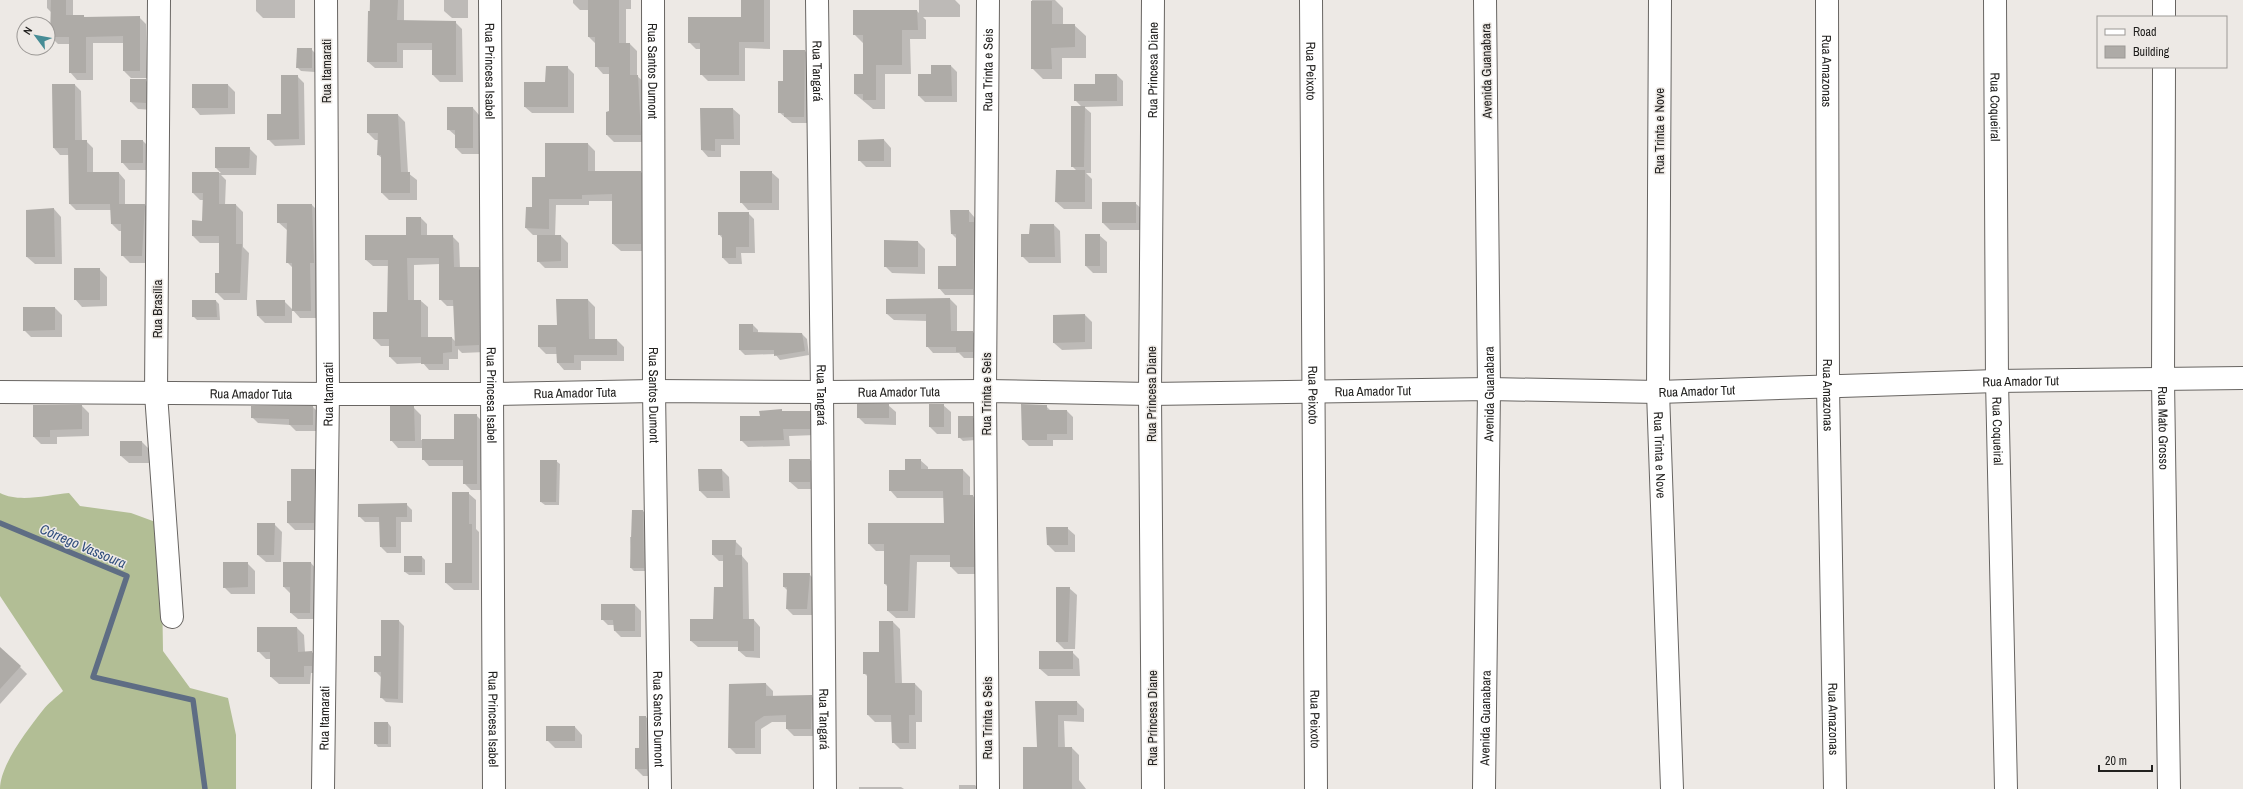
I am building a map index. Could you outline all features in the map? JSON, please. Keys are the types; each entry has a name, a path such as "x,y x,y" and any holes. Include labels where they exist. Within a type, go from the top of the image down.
{"street":[{"name":"Rua Brasília","path":"159,0 156,394 172,617"},
{"name":"Rua Itamarati","path":"323,789 328,394 326,0"},
{"name":"Rua Princesa Isabel","path":"490,0 494,394 494,789"},
{"name":"Rua Santos Dumont","path":"653,0 654,390 660,789"},
{"name":"Rua Tangará","path":"817,0 825,789"},
{"name":"Rua Trinta e Seis","path":"988,0 985,391 988,789"},
{"name":"Rua Princesa Diane","path":"1153,0 1150,394 1153,789"},
{"name":"Rua Peixoto","path":"1311,0 1312,392 1316,789"},
{"name":"Avenida Guanabara","path":"1484,789 1489,389 1485,0"},
{"name":"Rua Trinta e Nove","path":"1660,0 1658,392 1672,789"},
{"name":"Rua Amazonas","path":"1827,0 1828,386 1835,789"},
{"name":"Rua Coqueiral","path":"1995,0 1997,381 2006,789"},
{"path":"2164,0 2164,16"},
{"name":"Rua Mato Grosso","path":"2164,68 2163,380 2169,789"},
{"name":"Rua Amador Tut","path":"1150,394 1489,389 1658,392 1997,381 2243,378"},
{"name":"Rua Amador Tuta","path":"0,392 156,394 494,394 654,390 822,392 985,391 1150,394"}],"green space":[{"path":"0,493 16,498 25,498 69,493 80,506 131,513 161,524 163,651 190,688 228,698 236,735 236,789 0,789 1,779 16,748 45,707 63,691 0,596"}],"building":[{"path":"51,0 66,0 66,15 84,15 84,17 140,16 140,71 123,71 123,36 86,37 86,73 69,73 69,37 56,37 56,16 51,16"},
{"path":"370,0 398,0 397,20 456,21 456,75 432,75 432,43 397,43 397,62 367,62 368,11 370,11"},
{"path":"588,0 619,0 619,43 630,43 630,75 638,75 641,135 606,135 606,112 609,111 609,67 595,67 595,37 588,37"},
{"path":"741,0 764,0 764,42 739,42 739,75 700,75 700,43 688,43 688,17 741,17"},
{"path":"1031,1 1052,1 1052,24 1075,24 1075,47 1051,48 1052,69 1031,69"},
{"path":"853,10 917,10 918,30 902,30 902,65 876,65 876,100 863,100 863,94 854,94 854,74 863,74 863,35 853,35"},
{"path":"297,48 312,48 312,68 296,68"},
{"path":"783,50 805,50 804,117 784,117 784,113 778,113 778,81 783,81"},
{"path":"931,65 951,65 952,96 918,96 918,74 931,74"},
{"path":"546,66 568,66 568,107 524,107 524,82 545,82"},
{"path":"1095,74 1117,74 1117,101 1074,101 1074,84 1095,84"},
{"path":"281,75 298,75 299,139 267,140 267,114 281,114"},
{"path":"130,79 146,79 146,103 130,102"},
{"path":"52,84 75,84 75,140 87,140 87,172 119,172 119,204 69,204 68,148 53,148"},
{"path":"192,84 228,84 228,108 192,108"},
{"path":"1071,106 1085,106 1084,167 1071,167"},
{"path":"447,107 473,107 473,148 455,148 455,130 447,130"},
{"path":"700,108 733,108 734,139 715,139 715,151 701,150"},
{"path":"367,114 398,114 401,172 410,172 410,193 381,193 381,155 377,155 378,133 367,133"},
{"path":"884,139 884,161 858,161 858,140"},
{"path":"121,140 143,140 143,163 121,163"},
{"path":"545,143 588,143 588,171 641,171 641,244 612,244 612,194 582,195 582,199 549,199 549,229 525,228 526,207 532,207 532,177 545,177"},
{"path":"215,147 250,147 249,168 215,168"},
{"path":"1056,170 1085,170 1085,202 1055,202"},
{"path":"740,171 772,171 772,203 740,203"},
{"path":"192,172 219,172 219,204 236,204 236,244 242,244 240,293 215,293 215,273 219,273 219,236 192,236 192,220 202,221 203,193 192,193"},
{"path":"1102,202 1136,202 1136,223 1102,223"},
{"path":"110,204 145,204 142,256 121,256 121,224 111,224"},
{"path":"277,204 312,204 314,263 310,263 311,311 292,311 292,263 286,263 287,223 277,223"},
{"path":"54,208 55,257 26,257 26,210"},
{"path":"950,210 969,210 969,222 974,222 973,289 938,289 938,266 956,266 956,234 951,234"},
{"path":"718,212 749,212 749,247 736,247 736,258 722,258 722,235 718,235"},
{"path":"406,217 421,217 421,235 453,235 454,267 479,267 479,345 455,346 453,300 439,300 439,258 407,258 408,300 421,300 421,337 452,337 452,352 443,353 443,364 421,364 421,357 389,357 389,339 373,339 373,312 387,312 388,260 365,260 365,235 406,235"},
{"path":"1030,224 1054,224 1055,257 1021,257 1021,234 1029,234"},
{"path":"1085,234 1100,234 1100,266 1085,266"},
{"path":"537,235 561,235 561,261 537,262"},
{"path":"884,240 918,241 918,267 884,267"},
{"path":"74,268 100,268 100,300 74,300"},
{"path":"950,298 951,331 973,331 973,352 956,352 956,347 926,347 926,314 886,314 886,299"},
{"path":"556,299 588,299 589,339 617,339 617,355 574,355 574,363 557,363 556,347 538,347 538,325 557,325"},
{"path":"192,300 216,300 217,317 192,317"},
{"path":"256,300 285,300 285,316 257,316"},
{"path":"23,307 55,307 55,330 23,331"},
{"path":"1085,314 1085,342 1053,343 1053,315"},
{"path":"739,324 753,324 753,332 802,333 805,351 774,356 774,350 739,350"},
{"path":"857,404 889,404 889,418 857,418"},
{"path":"929,404 944,404 944,427 929,427"},
{"path":"1021,404 1047,405 1047,410 1067,410 1067,434 1047,434 1047,440 1022,440"},
{"path":"33,405 82,405 82,429 50,430 50,437 33,437"},
{"path":"251,406 313,406 313,425 289,425 289,419 251,418"},
{"path":"390,406 414,406 415,441 390,441"},
{"path":"782,409 782,411 810,411 810,429 783,429 784,440 740,441 740,416 760,416 759,411"},
{"path":"454,414 477,414 477,484 463,484 463,460 422,460 422,439 454,439"},
{"path":"958,416 973,416 973,437 958,438"},
{"path":"120,441 142,441 142,456 120,456"},
{"path":"789,459 810,459 810,482 789,482"},
{"path":"905,459 921,459 921,469 963,469 963,495 973,495 974,567 950,567 950,555 910,555 908,611 887,611 887,584 884,584 884,544 868,544 868,523 944,523 943,491 889,491 889,470 905,470"},
{"path":"540,460 557,460 556,502 540,502"},
{"path":"291,469 315,469 314,523 287,523 287,501 291,501"},
{"path":"698,469 722,469 723,491 699,491"},
{"path":"452,492 469,492 469,524 472,524 472,583 445,583 445,563 452,563"},
{"path":"407,503 407,517 396,517 396,547 380,547 379,517 358,517 358,504"},
{"path":"632,510 643,510 644,568 630,568"},
{"path":"257,523 275,523 274,555 257,555"},
{"path":"1046,527 1068,527 1068,545 1047,545"},
{"path":"712,540 736,540 735,555 742,555 743,619 754,619 754,651 738,651 738,641 690,641 690,619 713,619 714,587 723,587 723,555 712,555"},
{"path":"404,556 422,556 422,572 404,572"},
{"path":"223,562 248,562 248,587 223,588"},
{"path":"283,562 311,562 310,613 290,613 290,587 283,587"},
{"path":"783,573 810,573 807,609 786,609 787,587 783,587"},
{"path":"1056,587 1070,587 1068,642 1056,642"},
{"path":"601,604 635,604 635,631 614,631 613,620 601,620"},
{"path":"381,620 399,620 398,699 380,698 381,672 374,672 374,656 381,656"},
{"path":"879,621 893,621 895,683 915,683 915,715 909,715 909,743 892,743 891,715 867,715 867,674 863,674 863,652 879,652"},
{"path":"257,627 297,627 298,652 312,651 312,666 304,666 304,677 270,677 270,652 257,652"},
{"path":"0,647 21,666 0,689"},
{"path":"1039,651 1073,651 1073,669 1039,669"},
{"path":"766,683 766,696 812,695 811,729 786,729 786,715 764,716 755,722 755,748 728,748 729,684"},
{"path":"1035,701 1077,701 1077,715 1058,715 1058,747 1072,747 1072,789 1023,789 1023,747 1037,747"},
{"path":"639,716 646,716 647,769 635,769 635,748 639,748"},
{"path":"374,722 388,722 388,744 374,744"},
{"path":"546,726 575,726 575,741 546,741"}],"waterway":[{"name":"Córrego Vassoura","path":"0,523 127,576 93,677 193,700 205,789"}]}
